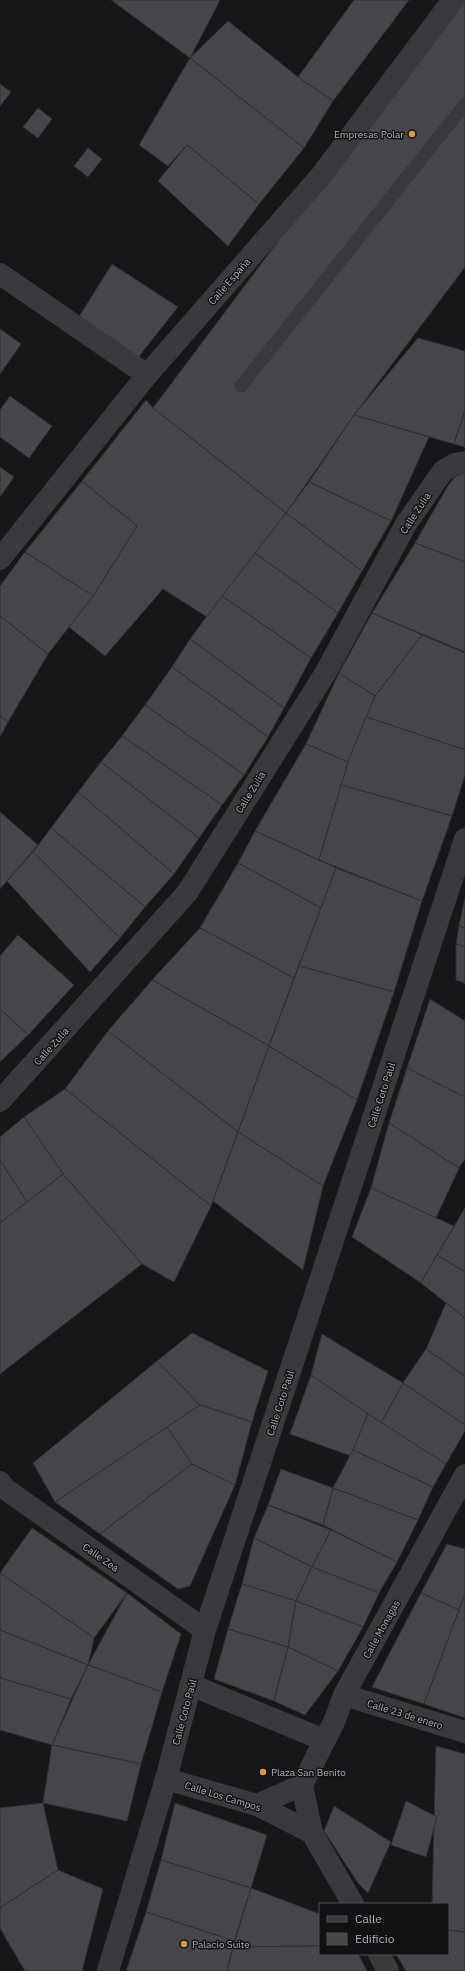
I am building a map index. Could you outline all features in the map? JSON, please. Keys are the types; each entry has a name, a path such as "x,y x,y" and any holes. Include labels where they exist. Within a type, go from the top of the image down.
{"street":[{"name":"Calle España","path":"0,559 147,375 320,177 453,0"},
{"path":"0,274 147,375"},
{"name":"Calle Zulia","path":"0,1102 187,893 326,672 406,524 443,471 455,464 465,462"},
{"name":"Calle Coto Paúl","path":"108,1971 166,1779 205,1630 465,839"},
{"name":"Calle Monagas","path":"302,1785 334,1722 344,1695 465,1475"},
{"name":"Calle Zea","path":"1,1490 205,1630"},
{"path":"191,1685 324,1740"},
{"name":"Calle 23 de enero","path":"344,1695 465,1732"},
{"name":"Calle Los Campos","path":"166,1779 257,1805 312,1833"},
{"path":"257,1805 302,1785 312,1833 352,1903"},
{"path":"380,1955 388,1971"}],"lane":[{"path":"241,386 465,104"}],"building":[{"path":"111,0 220,0 190,58"},
{"path":"354,0 409,0 333,101 298,77"},
{"name":"Empresas Polar","path":"459,0 465,0 465,267 354,415 286,513 153,408"},
{"path":"228,21 298,77 333,101 304,148 190,58"},
{"path":"190,58 304,148 259,204 187,145 168,166 139,145"},
{"path":"0,84 11,92 0,106"},
{"path":"38,108 52,119 38,138 23,127"},
{"path":"187,145 259,204 228,246 158,181"},
{"path":"88,148 102,159 88,177 74,166"},
{"path":"112,264 178,307 136,360 75,323"},
{"path":"0,329 21,344 0,374"},
{"path":"418,338 465,351 465,410 454,444 354,415"},
{"path":"10,396 52,426 29,458 0,437 0,410"},
{"path":"146,400 153,408 286,513 207,617 163,589 105,656 69,627 93,596 137,526 82,481"},
{"path":"465,410 465,447 454,444"},
{"path":"354,415 429,437 391,521 309,482"},
{"path":"0,467 14,477 0,497"},
{"path":"465,473 465,562 415,543 449,484 456,476"},
{"path":"82,481 137,526 93,596 25,552"},
{"path":"309,482 391,521 362,571 286,513"},
{"path":"286,513 362,571 338,613 255,553"},
{"path":"415,543 465,562 465,652 372,613"},
{"path":"25,552 93,596 48,654 0,616 0,586"},
{"path":"255,553 338,613 311,658 222,596"},
{"path":"222,596 311,658 284,708 190,639"},
{"path":"372,613 422,635 375,696 339,673"},
{"path":"0,616 48,654 8,722 0,716"},
{"path":"422,635 465,653 465,750 366,717 375,696"},
{"path":"190,639 284,708 268,737 172,667"},
{"path":"172,667 268,737 244,775 145,705"},
{"path":"339,673 375,696 348,762 306,744"},
{"path":"145,705 244,775 222,805 122,736"},
{"path":"0,716 8,722 0,737"},
{"path":"366,717 465,750 465,775 452,816 341,785 348,762"},
{"path":"122,736 222,805 199,838 101,762"},
{"path":"306,744 348,762 319,860 255,831"},
{"path":"101,762 199,838 174,874 78,792"},
{"path":"341,785 452,816 422,901 319,860"},
{"path":"78,792 174,874 145,907 51,828"},
{"path":"0,812 38,845 0,889"},
{"path":"51,828 145,907 120,938 33,852"},
{"path":"255,831 336,868 321,908 238,863"},
{"path":"33,852 120,938 90,972 7,881"},
{"path":"238,863 321,908 294,978 200,928"},
{"path":"336,868 422,901 394,992 299,966"},
{"path":"465,898 465,928 459,926"},
{"path":"459,926 465,928 465,947 456,944"},
{"path":"200,928 294,978 269,1046 152,980"},
{"path":"18,935 74,985 28,1035 0,1009 0,956"},
{"path":"456,944 465,947 465,983 456,980"},
{"path":"299,966 394,992 357,1100 269,1046"},
{"path":"152,980 269,1046 238,1132 108,1031"},
{"path":"430,999 465,1021 465,1097 407,1068"},
{"path":"0,1009 28,1035 0,1062"},
{"path":"108,1031 238,1132 211,1206 65,1089"},
{"path":"269,1046 357,1100 323,1186 238,1132"},
{"path":"407,1068 465,1097 465,1159 459,1168 389,1123"},
{"path":"65,1089 211,1206 174,1282 142,1264 63,1174 24,1117"},
{"path":"24,1117 63,1174 27,1202 0,1160 0,1137"},
{"path":"389,1123 459,1168 436,1218 371,1188"},
{"path":"238,1132 323,1186 303,1270 213,1201"},
{"path":"0,1160 27,1202 0,1223"},
{"path":"63,1174 142,1264 0,1374 0,1223"},
{"path":"371,1188 454,1226 421,1283 352,1237"},
{"path":"465,1208 465,1272 437,1255"},
{"path":"437,1255 465,1272 465,1318 421,1283"},
{"path":"446,1303 465,1318 465,1376 426,1349"},
{"path":"192,1333 268,1371 252,1422 200,1405 157,1361"},
{"path":"322,1334 403,1383 381,1423 311,1375"},
{"path":"426,1349 465,1376 465,1425 403,1383"},
{"path":"157,1361 200,1405 55,1502 33,1463"},
{"path":"311,1375 368,1414 351,1456 290,1434"},
{"path":"403,1383 465,1425 465,1431 446,1464 381,1423"},
{"path":"200,1405 252,1422 235,1485 192,1464 167,1427"},
{"path":"368,1414 446,1464 433,1487 353,1450"},
{"path":"167,1427 192,1464 100,1534 55,1502"},
{"path":"353,1450 433,1487 418,1520 333,1488"},
{"path":"192,1464 235,1485 190,1586 178,1589 100,1534"},
{"path":"281,1469 333,1488 323,1525 268,1505"},
{"path":"333,1488 418,1520 397,1562 323,1525"},
{"path":"268,1505 331,1530 312,1567 254,1538"},
{"path":"32,1528 127,1593 94,1638 0,1573"},
{"path":"331,1530 397,1562 379,1593 312,1567"},
{"path":"254,1538 312,1567 296,1601 242,1584"},
{"path":"447,1544 465,1549 465,1594 459,1610 421,1593"},
{"path":"312,1567 379,1593 363,1627 296,1601"},
{"path":"0,1573 94,1638 88,1665 0,1630"},
{"path":"242,1584 296,1601 288,1647 228,1629"},
{"path":"127,1593 181,1634 162,1692 88,1665"},
{"path":"421,1593 459,1610 424,1704 372,1687"},
{"path":"465,1594 465,1718 424,1704"},
{"path":"296,1601 363,1627 338,1671 288,1647"},
{"path":"228,1629 288,1647 274,1701 214,1679"},
{"path":"0,1630 88,1665 71,1699 0,1678"},
{"path":"288,1647 338,1671 305,1715 274,1701"},
{"path":"88,1665 162,1692 141,1764 52,1745"},
{"path":"0,1678 71,1699 52,1745 0,1730"},
{"path":"52,1745 141,1764 127,1821 43,1803"},
{"path":"436,1746 465,1754 465,1932 449,1930 449,1903 432,1903"},
{"path":"406,1801 437,1817 426,1857 391,1845"},
{"path":"43,1803 58,1870 0,1908 0,1808"},
{"path":"175,1803 267,1835 251,1888 161,1860"},
{"path":"334,1806 391,1842 368,1893 358,1883 324,1831"},
{"path":"161,1860 251,1888 234,1941 146,1912"},
{"path":"58,1870 103,1889 82,1971 25,1971 0,1928 0,1908"},
{"path":"251,1888 319,1914 319,1946 233,1947"},
{"name":"Palacio Suite","path":"146,1912 234,1941 227,1971 126,1971"},
{"path":"449,1930 465,1932 465,1971 406,1971 397,1955 449,1955"},
{"path":"319,1946 319,1955 359,1955 367,1971 227,1971 233,1947"}],"place":[{"name":"Empresas Polar","path":"412,134"},
{"name":"Plaza San Benito","path":"263,1772"},
{"name":"Palacio Suite","path":"184,1944"}]}
